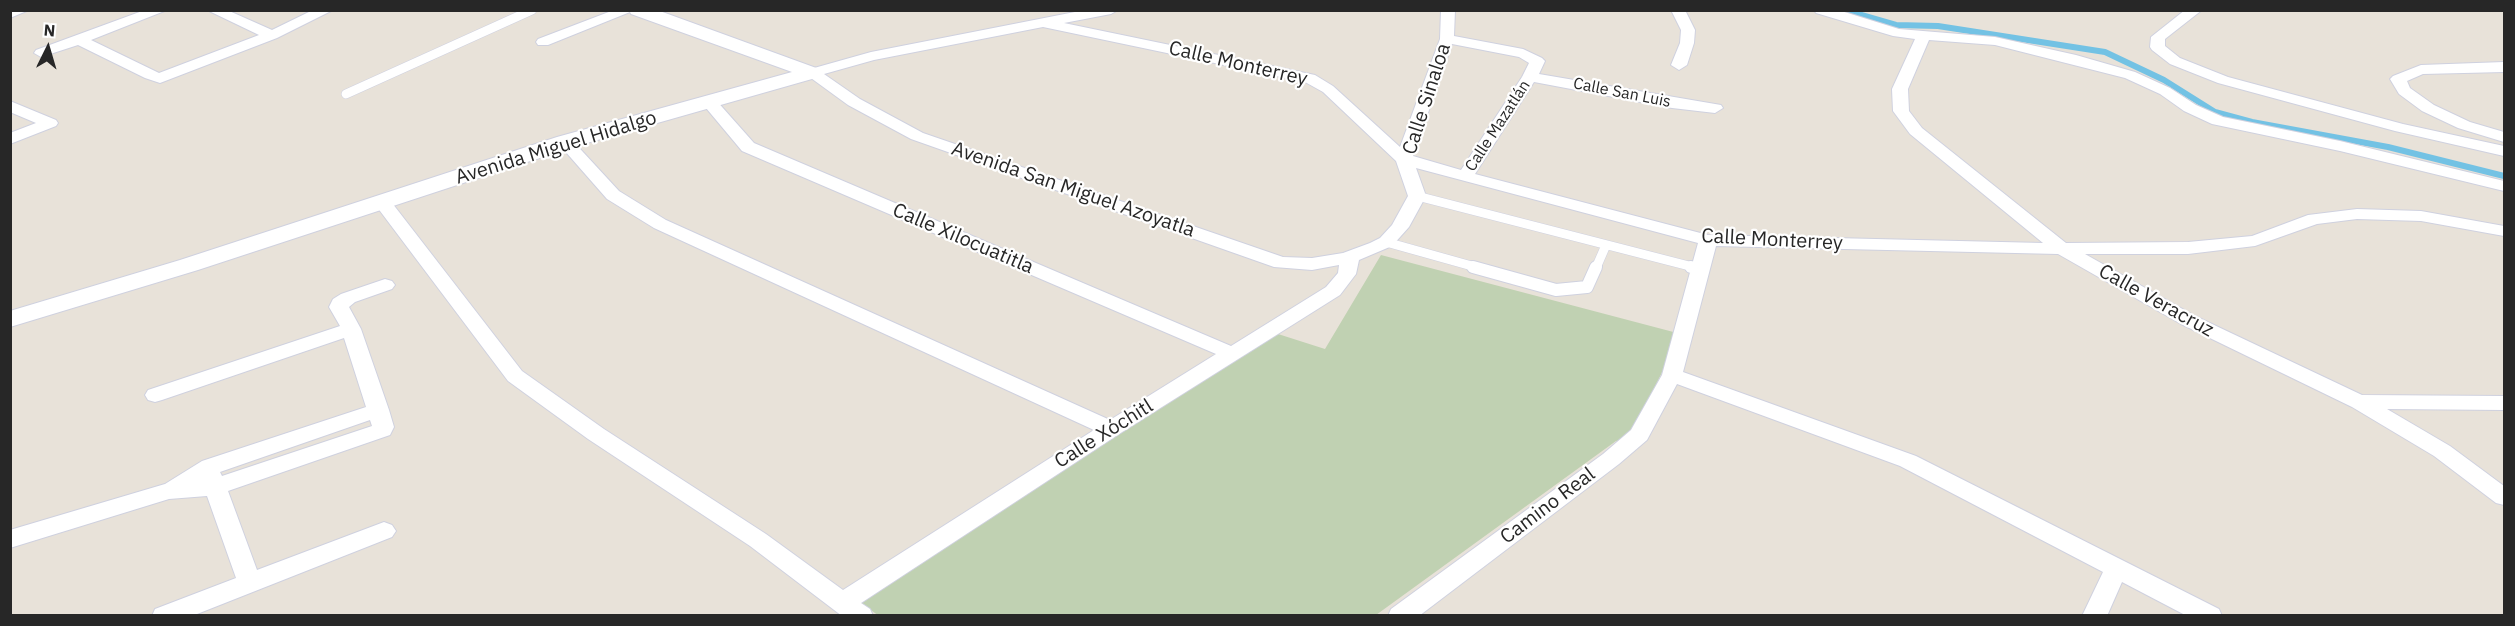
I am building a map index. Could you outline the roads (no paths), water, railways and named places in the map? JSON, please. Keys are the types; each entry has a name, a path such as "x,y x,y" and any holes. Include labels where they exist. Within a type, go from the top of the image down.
{"street":[{"path":"10,14 22,10"},
{"path":"41,53 160,10"},
{"path":"214,10 272,35"},
{"path":"78,39 160,78 272,35 326,10"},
{"path":"543,42 628,10"},
{"path":"638,10 812,73"},
{"name":"Calle Sinaloa","path":"1416,196 1404,159 1447,39 1448,10"},
{"path":"1678,10 1688,30 1687,43 1679,65"},
{"path":"1821,10 1898,33 1995,41 2076,60 2130,75 2165,91 2190,108 2218,121 2351,148 2505,186"},
{"path":"2195,10 2158,37 2157,47 2175,61 2223,81 2401,128 2505,151"},
{"name":"Avenida Miguel Hidalgo","path":"10,319 189,265 565,142 872,56 1108,11"},
{"name":"Calle Monterrey","path":"1044,23 1310,78 1328,89 1404,159 1708,240 2062,249 2188,248 2255,241 2314,219 2357,214 2421,216 2505,231"},
{"name":"Calle Veracruz","path":"1924,35 1900,89 1901,111 1916,131 2062,249 2188,320 2359,402 2442,451 2505,497"},
{"name":"Calle Mazatlán","path":"1447,39 1523,53 1537,62 1530,77 1465,177"},
{"path":"2505,67 2421,70 2398,79 2404,91 2428,108 2464,125 2505,137"},
{"name":"Avenida San Miguel Azoyatla","path":"812,73 854,102 917,136 1281,262 1312,264 1349,257"},
{"name":"Calle San Luis","path":"1530,77 1672,103 1715,108"},
{"name":"Calle Xilocuatitla","path":"709,102 748,147 1233,354"},
{"path":"10,106 50,123 10,139"},
{"path":"565,142 614,195 660,224 1111,429"},
{"path":"1349,257 1386,242 1400,227 1416,196"},
{"path":"383,202 397,224 514,376 596,434 758,540 861,615"},
{"name":"Camino Real","path":"1400,615 1611,459 1639,435 1672,375 1708,240"},
{"name":"Calle Xóchitl","path":"843,602 1111,429 1333,291 1347,273 1349,257"},
{"path":"10,539 212,477 377,433 383,427 378,410 351,329 339,307 340,303 385,285"},
{"path":"155,395 351,329"},
{"path":"1672,375 1908,461 2210,615"},
{"path":"2359,402 2505,403"},
{"path":"212,477 250,583"},
{"path":"164,615 384,531"},
{"path":"2094,615 2117,567"}],"lane":[{"path":"346,94 532,10"},
{"path":"1416,196 1700,269"},
{"path":"1386,242 1556,290 1587,287 1606,245"}],"waterway":[{"path":"1844,10 1896,25 1938,26 2105,52 2164,80 2215,112 2252,122 2388,147 2504,176"}]}
